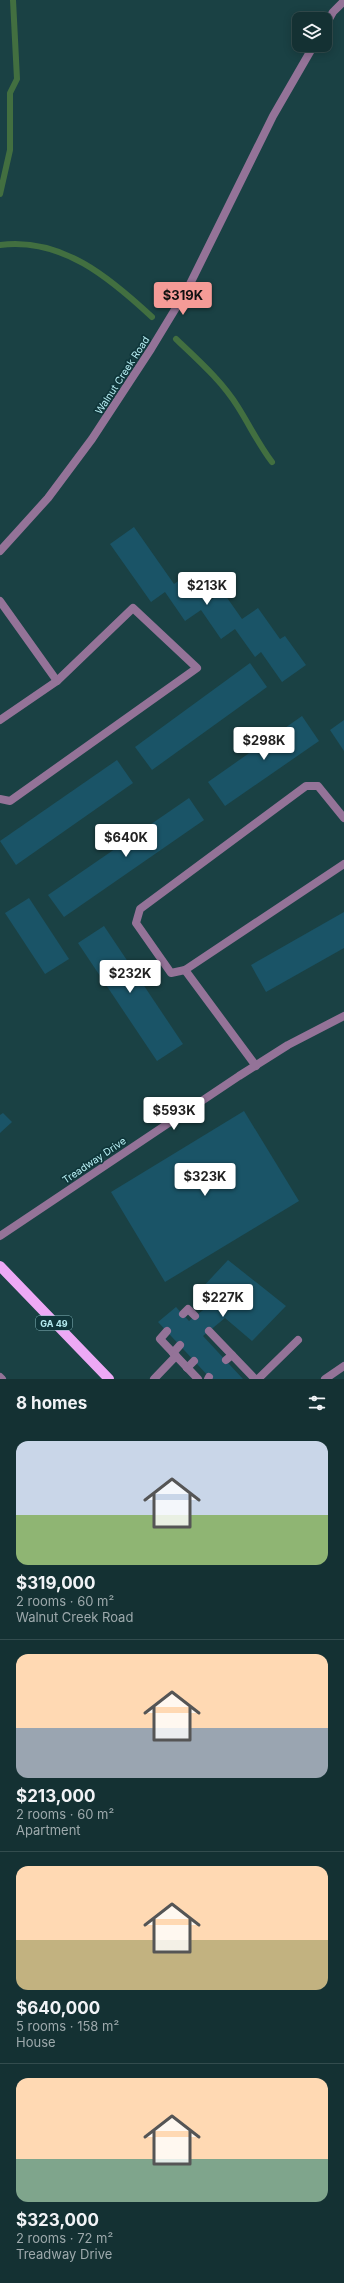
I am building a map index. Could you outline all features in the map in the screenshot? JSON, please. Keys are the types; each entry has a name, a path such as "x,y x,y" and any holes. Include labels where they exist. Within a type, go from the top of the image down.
{"main road":[{"name":"GA 49","path":"0,1266 109,1379"}],"street":[{"path":"332,14 344,1"},
{"name":"Walnut Creek Road","path":"0,551 48,498 92,439 155,342 188,288 274,116 310,52"},
{"path":"0,601 57,681"},
{"path":"0,720 57,681 133,608 197,668 10,801 0,799"},
{"path":"344,818 318,786 306,786 140,909 136,924 171,974 185,970 344,864"},
{"path":"185,970 256,1066"},
{"name":"Treadway Drive","path":"0,1236 288,1045 344,1016"},
{"path":"183,1314 188,1309 195,1316"},
{"path":"209,1331 214,1341 229,1357 256,1379 298,1340"},
{"path":"167,1332 160,1339 198,1379"},
{"path":"154,1379 180,1345"},
{"path":"187,1368 194,1361"},
{"path":"325,1379 344,1366"}],"building":[{"path":"134,527 174,584 188,574 208,602 223,592 242,619 258,608 280,639 285,636 306,665 282,682 261,652 255,657 235,629 221,639 201,610 185,621 165,592 151,602 110,544"},
{"path":"250,663 267,687 152,770 135,747"},
{"path":"302,716 319,741 225,806 208,782"},
{"path":"344,720 344,751 330,730"},
{"path":"117,760 133,783 16,865 0,841"},
{"path":"189,798 204,820 64,917 48,895"},
{"path":"29,898 69,959 45,974 5,913"},
{"path":"344,912 344,948 266,992 251,965"},
{"path":"104,926 183,1044 157,1061 78,943"},
{"path":"244,1111 299,1201 165,1282 111,1192"},
{"path":"3,1113 12,1122 0,1133 0,1115"},
{"path":"228,1260 286,1306 252,1341 225,1318 203,1336 243,1379 211,1379 158,1322 176,1307 189,1321 211,1304 200,1290"}],"waterway":[{"path":"0,194 10,150 10,93 17,79 13,0"},
{"path":"0,245 23,244 44,247 84,263 119,288 152,317"},
{"path":"176,339 225,388 272,462"}]}
